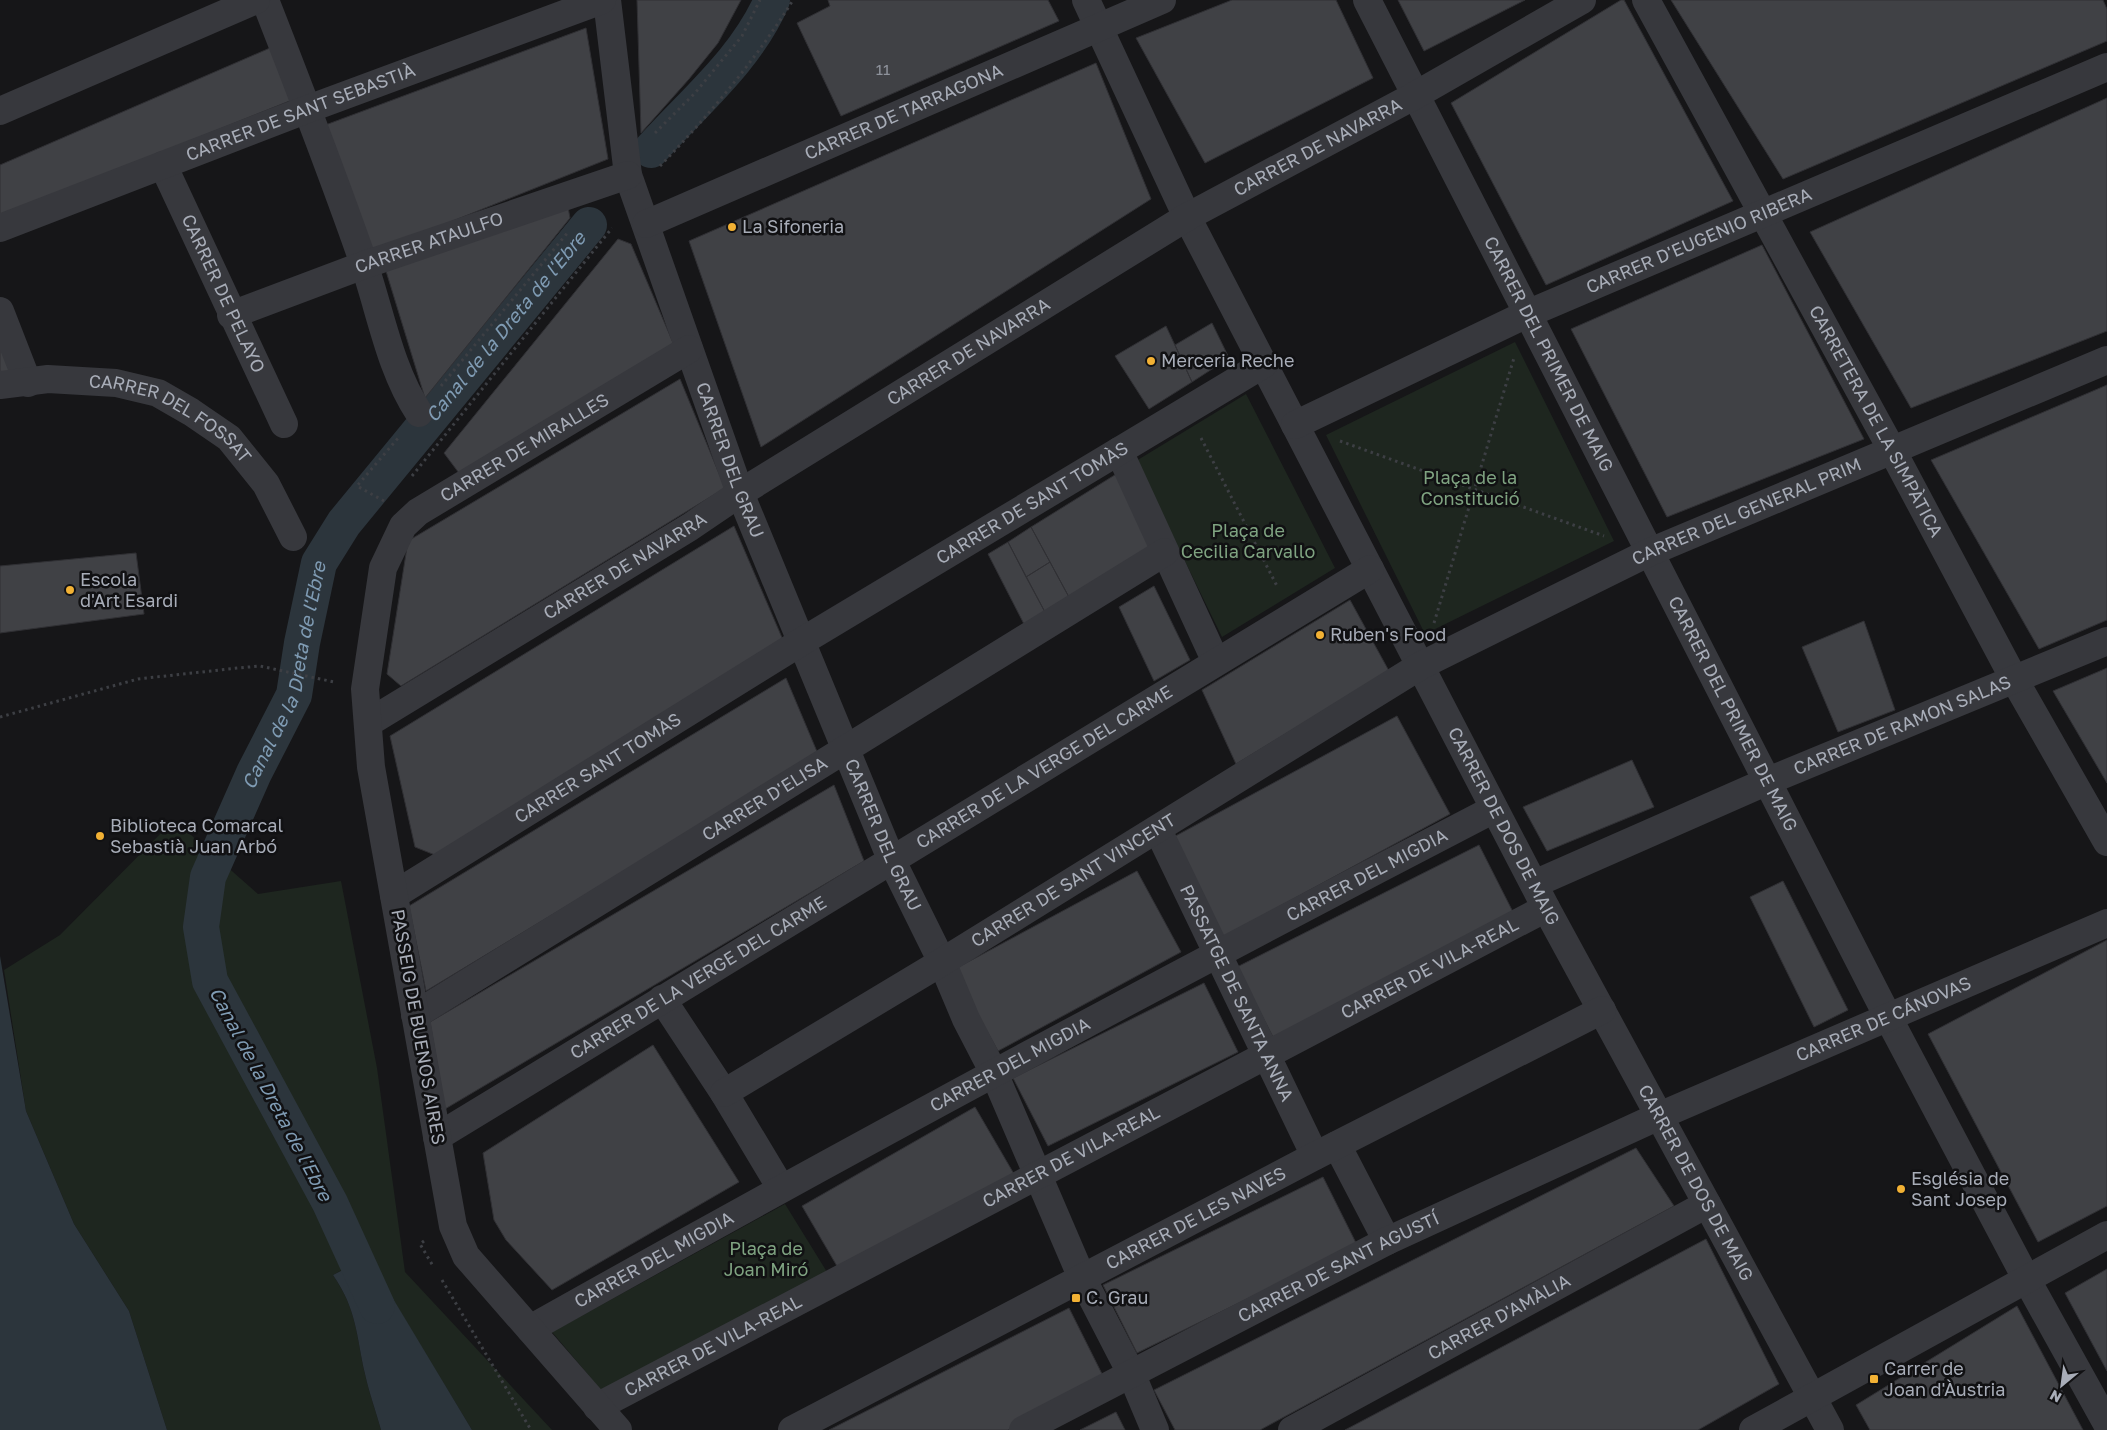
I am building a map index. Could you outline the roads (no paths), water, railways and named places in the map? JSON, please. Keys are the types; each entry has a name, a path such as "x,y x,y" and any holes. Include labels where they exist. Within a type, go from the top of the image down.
{"street":[{"path":"0,111 256,0"},
{"path":"264,0 308,109 364,265 405,391 419,413"},
{"name":"CARRER DE SANT SEBASTIÀ","path":"0,228 308,109 602,0"},
{"name":"CARRER DEL GRAU","path":"607,0 630,177 740,493 892,859 942,962 966,1019 994,1073 1082,1278 1131,1373 1155,1430"},
{"name":"CARRER DE DOS DE MAIG","path":"1086,0 1187,217 1494,809 1830,1430"},
{"name":"CARRER DE TARRAGONA","path":"646,224 1162,0"},
{"name":"CARRER DEL PRIMER DE MAIG","path":"1367,0 1414,96 1768,781 1888,1019 2027,1280 2107,1424"},
{"name":"CARRER DE NAVARRA","path":"368,723 690,527 740,493 1187,217 1414,96 1582,0"},
{"name":"CARRETERA DE LA SIMPÀTICA","path":"1646,0 1892,450 2014,679 2107,842"},
{"name":"CARRER D'EUGENIO RIBERA","path":"1295,425 1527,314 2107,67"},
{"name":"CARRER DE PELAYO","path":"163,165 231,315 284,424"},
{"name":"CARRER ATAULFO","path":"231,315 364,265 630,177"},
{"path":"0,311 28,383"},
{"name":"CARRER DE MIRALLES","path":"383,568 403,526 418,512 690,349"},
{"name":"CARRER DEL GENERAL PRIM","path":"1420,666 1650,552 2107,360"},
{"name":"CARRER DE SANT TOMÀS","path":"801,642 1264,364"},
{"name":"CARRER DEL FOSSAT","path":"0,385 48,379 116,383 158,393 192,412 229,438 266,484 293,537"},
{"path":"1119,451 1216,662"},
{"name":"CARRER D'ELISA","path":"415,1015 1165,552"},
{"name":"PASSEIG DE BUENOS AIRES","path":"383,568 365,689 371,767 453,1226 466,1256 618,1430"},
{"name":"CARRER DE LA VERGE DEL CARME","path":"437,1137 1370,569"},
{"name":"CARRER DE RAMON SALAS","path":"1540,896 1768,781 2107,641"},
{"name":"CARRER SANT TOMÀS","path":"394,895 801,642"},
{"name":"CARRER DE SANT VINCENT","path":"724,1093 1158,830 1420,666"},
{"name":"CARRER DEL MIGDIA","path":"530,1329 781,1188 1216,953 1494,809"},
{"name":"PASSATGE DE SANTA ANNA","path":"1158,830 1266,1053 1326,1150 1387,1241"},
{"name":"CARRER DE VILA-REAL","path":"597,1406 1038,1176 1266,1053 1540,896"},
{"name":"CARRER DE CÁNOVAS","path":"1659,1116 1888,1019 2107,923"},
{"path":"662,999 724,1093 781,1188"},
{"name":"CARRER DE LES NAVES","path":"792,1430 1326,1150 1602,1010"},
{"name":"CARRER DE SANT AGUSTÍ","path":"1022,1430 1387,1241 1659,1116"},
{"name":"CARRER D'AMÀLIA","path":"1292,1430 1707,1204"},
{"path":"1753,1430 2107,1235"}],"waterway":[{"name":"Canal de la Dreta de l'Ebre","path":"651,150 734,61 761,22 772,0"},
{"name":"Canal de la Dreta de l'Ebre","path":"377,1306 330,1203 210,981 201,927 208,877 254,773 294,695 302,643 319,563 344,523 589,225"}],"place":[{"name":"La Sifoneria","path":"732,227"},
{"name":"Merceria Reche","path":"1151,361"},
{"name":"Escola d'Art Esardi","path":"70,590"},
{"name":"Ruben's Food","path":"1320,635"},
{"name":"Biblioteca Comarcal Sebastià Juan Arbó","path":"100,836"},
{"name":"Església de Sant Josep","path":"1901,1189"},
{"name":"C. Grau","path":"1076,1298"},
{"name":"Carrer de Joan d'Àustria","path":"1874,1379"}],"park label":[{"name":"Plaça de la Constitució","path":"1470,488"},
{"name":"Plaça de Cecilia Carvallo","path":"1248,541"},
{"name":"Plaça de Joan Miró","path":"766,1259"}]}
